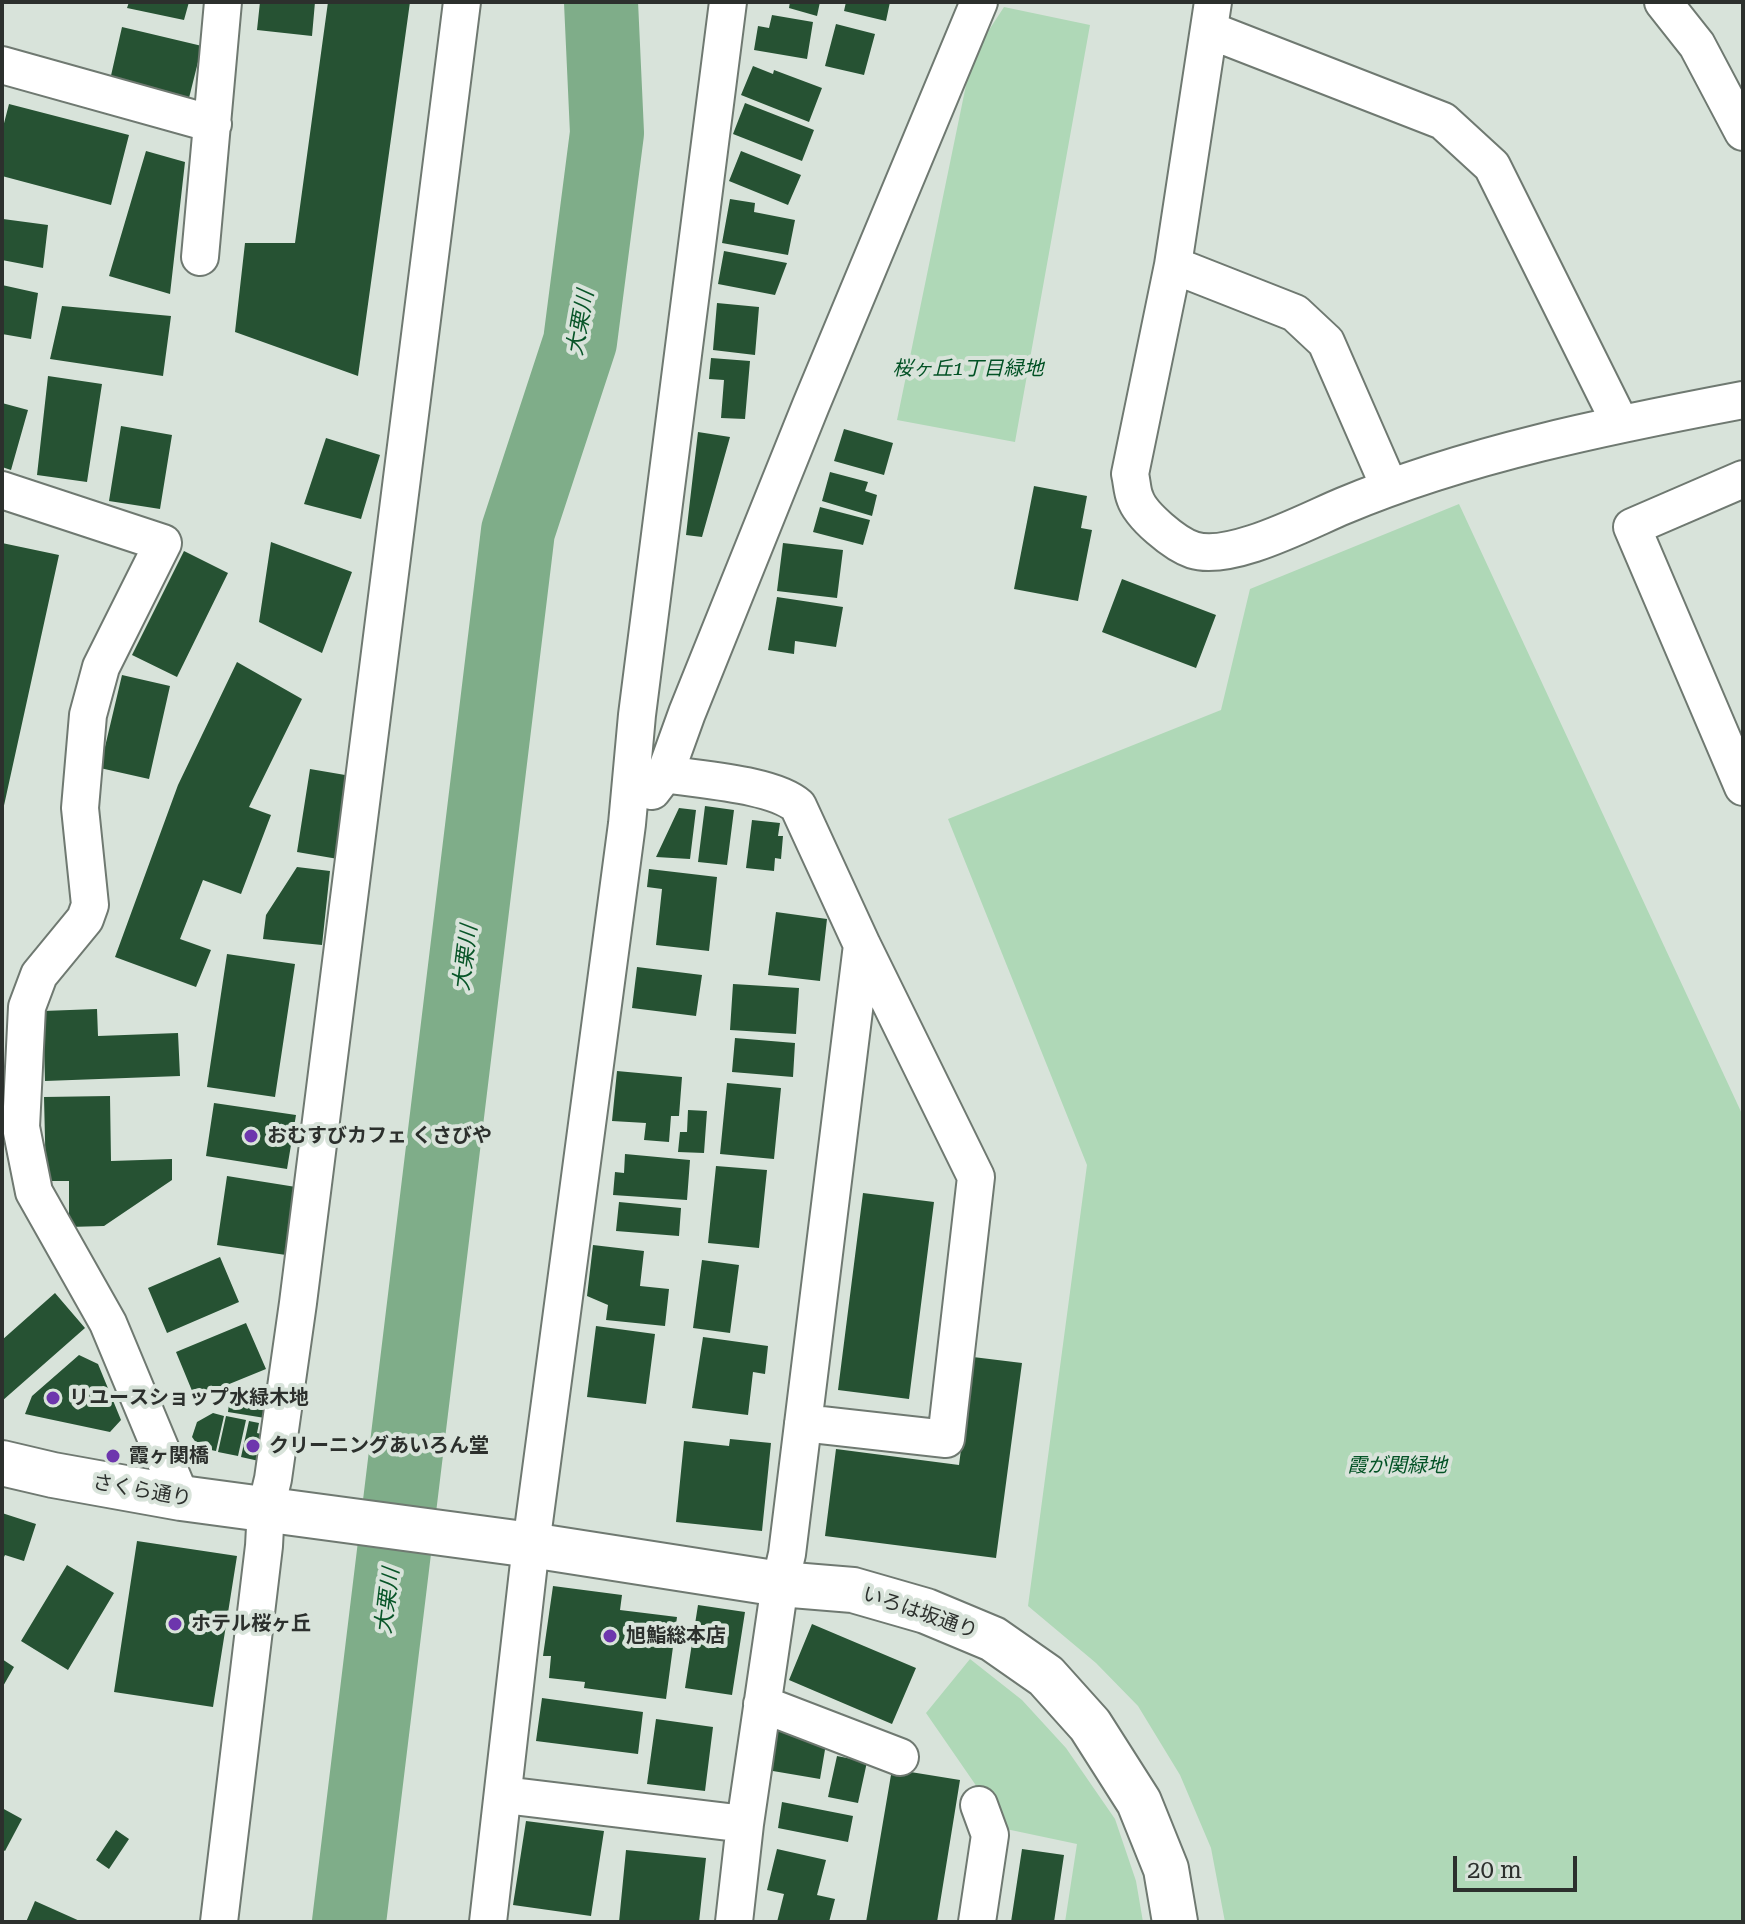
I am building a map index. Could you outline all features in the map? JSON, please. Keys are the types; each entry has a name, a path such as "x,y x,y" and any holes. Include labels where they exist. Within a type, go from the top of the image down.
{"street":[{"path":"200,257 223,2"},
{"path":"219,1922 264,1546 275,1509 273,1479 298,1303 462,2"},
{"path":"488,1922 504,1795 516,1543 627,824 637,715 728,2"},
{"path":"627,824 665,774 811,405 979,2"},
{"path":"1663,2 1697,45 1743,132"},
{"path":"1620,423 1492,166 1443,121 1211,16 1173,265 1130,474 1136,501 1161,531 1194,550 1237,550 1389,486 1620,423 1743,400"},
{"path":"2,65 213,124"},
{"path":"1173,265 1295,313 1326,342 1389,486"},
{"path":"1743,479 1632,527 1743,787"},
{"path":"2,490 163,543 101,667 88,715 80,808 90,905 85,919 39,975 27,1007 21,1127 34,1192 108,1323 181,1498"},
{"path":"665,774 769,791 787,797 798,806 862,945 976,1177 946,1439 803,1423"},
{"path":"734,1922 762,1704 787,1554 862,945"},
{"name":"さくら通り","path":"2,1463 181,1498 516,1543"},
{"name":"いろは坂通り","path":"516,1543 780,1584 853,1590 926,1611 993,1639 1046,1676 1090,1725 1139,1802 1166,1869 1175,1922"},
{"path":"762,1704 900,1757"},
{"path":"504,1795 745,1824"},
{"path":"977,1922 990,1835 979,1805"}],"green space":[{"name":"桜ヶ丘1丁目緑地","path":"1004,7 1090,25 1015,442 897,420 972,56"},
{"name":"霞が関緑地","path":"1459,504 1743,1116 1743,1922 1225,1922 1211,1848 1180,1775 1138,1706 1096,1663 1028,1606 1087,1165 948,819 1221,710 1250,589"},
{"path":"970,1659 1022,1700 1066,1748 1115,1819 1136,1881 1143,1922 1065,1922 1077,1844 1006,1829 926,1713"}],"building":[{"path":"129,2 189,2 184,20 127,8"},
{"path":"260,2 315,2 312,36 257,30"},
{"path":"328,2 410,2 358,376 235,332 245,243 295,243"},
{"path":"790,2 820,2 817,16 789,8"},
{"path":"846,2 890,2 886,21 844,11"},
{"path":"772,15 813,22 807,59 754,50 758,26 769,28"},
{"path":"836,24 875,34 864,75 825,66"},
{"path":"122,27 202,46 189,98 110,80"},
{"path":"753,66 773,74 774,70 822,88 809,122 741,95"},
{"path":"745,103 814,130 802,161 733,134"},
{"path":"9,104 129,135 111,205 2,176 2,131"},
{"path":"146,151 185,162 170,294 109,276"},
{"path":"741,151 801,175 788,205 729,181"},
{"path":"730,199 755,203 754,212 795,220 788,255 722,243"},
{"path":"3,219 48,225 43,268 2,260"},
{"path":"724,251 787,263 775,295 718,284"},
{"path":"2,285 38,293 31,339 2,334"},
{"path":"717,303 759,307 755,355 713,350"},
{"path":"62,306 171,316 163,376 50,359"},
{"path":"711,358 750,361 745,419 721,418 724,380 709,379"},
{"path":"48,376 102,384 87,482 37,475"},
{"path":"2,403 28,410 11,470 2,467"},
{"path":"121,426 172,435 160,509 109,501"},
{"path":"844,429 893,443 884,475 834,461"},
{"path":"698,432 730,437 702,537 686,535"},
{"path":"326,438 380,455 361,519 304,504"},
{"path":"830,472 868,482 865,491 877,495 872,516 822,501"},
{"path":"1034,486 1087,496 1081,528 1092,530 1078,601 1014,589"},
{"path":"820,507 870,520 863,545 813,532"},
{"path":"271,542 352,572 322,653 259,622"},
{"path":"2,543 59,555 3,810 2,810"},
{"path":"783,543 843,550 837,598 777,591"},
{"path":"184,551 228,573 177,677 132,655"},
{"path":"1122,579 1216,615 1196,668 1102,632"},
{"path":"777,597 843,607 836,647 795,641 794,654 768,650"},
{"path":"237,662 302,699 249,807 271,815 241,894 203,880 180,939 211,950 196,987 115,957 178,785"},
{"path":"122,675 170,686 149,779 100,768"},
{"path":"310,769 351,776 338,859 297,852"},
{"path":"705,806 734,810 727,865 698,862"},
{"path":"679,808 696,810 690,859 656,857"},
{"path":"752,820 780,823 778,836 783,836 781,859 775,858 774,871 746,868"},
{"path":"297,867 330,871 322,945 263,939 266,915"},
{"path":"649,869 717,877 709,951 656,945 662,889 647,887"},
{"path":"776,912 827,919 820,981 768,975"},
{"path":"227,954 295,964 275,1097 207,1087"},
{"path":"637,967 702,975 696,1016 632,1008"},
{"path":"733,984 799,988 796,1034 730,1030"},
{"path":"97,1009 98,1036 178,1033 180,1076 45,1081 43,1011"},
{"path":"735,1038 795,1043 793,1077 732,1072"},
{"path":"617,1071 682,1077 679,1116 671,1116 669,1142 644,1140 646,1123 612,1121"},
{"path":"727,1083 781,1088 774,1159 720,1154"},
{"path":"110,1096 111,1161 172,1159 172,1180 104,1226 69,1227 69,1181 46,1181 44,1097"},
{"name":"おむすびカフェ くさびや","path":"214,1103 296,1115 287,1169 206,1156"},
{"path":"688,1110 707,1111 704,1153 678,1152 680,1132 687,1132"},
{"path":"625,1154 690,1160 687,1200 613,1195 615,1172 624,1173"},
{"path":"716,1166 767,1170 759,1248 708,1243"},
{"path":"227,1176 296,1187 286,1255 217,1245"},
{"path":"863,1193 934,1202 909,1399 838,1390"},
{"path":"619,1202 681,1208 679,1236 616,1231"},
{"path":"593,1245 644,1251 640,1286 669,1289 665,1326 606,1320 608,1305 587,1296"},
{"path":"220,1257 239,1302 167,1333 148,1288"},
{"path":"702,1260 739,1265 730,1333 693,1328"},
{"path":"55,1293 85,1328 2,1401 2,1340"},
{"path":"246,1323 266,1369 195,1398 176,1352"},
{"path":"596,1326 655,1334 646,1404 587,1397"},
{"path":"703,1337 768,1346 765,1374 753,1372 748,1415 692,1408"},
{"path":"79,1355 98,1364 121,1420 110,1432 25,1414 32,1396"},
{"path":"973,1357 1022,1363 996,1558 825,1536 836,1449 959,1465"},
{"path":"261,1386 270,1387 265,1418 228,1412 229,1404"},
{"path":"213,1413 224,1416 216,1451 200,1448 192,1437 197,1422"},
{"path":"226,1416 246,1420 238,1456 218,1452"},
{"name":"クリーニングあいろん堂","path":"249,1421 259,1423 257,1433 265,1435 259,1461 241,1457"},
{"path":"730,1439 771,1443 762,1531 676,1522 684,1441 729,1446"},
{"path":"2,1513 36,1524 24,1561 5,1555 2,1561"},
{"name":"ホテル桜ヶ丘","path":"137,1541 237,1556 213,1707 114,1692"},
{"path":"67,1565 114,1593 68,1670 21,1641"},
{"name":"旭鮨総本店","path":"553,1586 622,1595 620,1610 677,1617 666,1699 584,1688 585,1682 549,1678 551,1656 543,1656"},
{"path":"698,1605 745,1612 732,1695 685,1688"},
{"path":"812,1624 916,1668 892,1724 789,1680"},
{"path":"2,1659 14,1667 2,1688"},
{"path":"542,1698 643,1712 638,1754 536,1741"},
{"path":"656,1719 713,1727 705,1791 647,1784"},
{"path":"775,1729 827,1738 820,1779 767,1770"},
{"path":"837,1756 867,1762 858,1803 828,1797"},
{"path":"892,1769 960,1780 937,1922 866,1922"},
{"path":"782,1802 853,1816 848,1842 778,1828"},
{"path":"2,1808 22,1819 5,1851 2,1849"},
{"path":"526,1821 604,1831 591,1916 513,1905"},
{"path":"116,1830 129,1839 109,1869 96,1860"},
{"path":"777,1849 826,1860 817,1895 835,1899 829,1922 777,1922 784,1894 767,1890"},
{"path":"1022,1849 1064,1855 1054,1922 1011,1922"},
{"path":"626,1850 706,1858 699,1922 619,1922"},
{"path":"35,1901 82,1922 26,1922"}],"waterway":[{"name":"大栗川","path":"349,1922 518,531 580,342 607,133 601,2"}],"place":[{"name":"おむすびカフェ くさびや","path":"251,1136"},
{"name":"リユースショップ水緑木地","path":"53,1398"},
{"name":"クリーニングあいろん堂","path":"253,1446"},
{"name":"霞ヶ関橋","path":"113,1456"},
{"name":"ホテル桜ヶ丘","path":"175,1624"},
{"name":"旭鮨総本店","path":"610,1636"}]}
